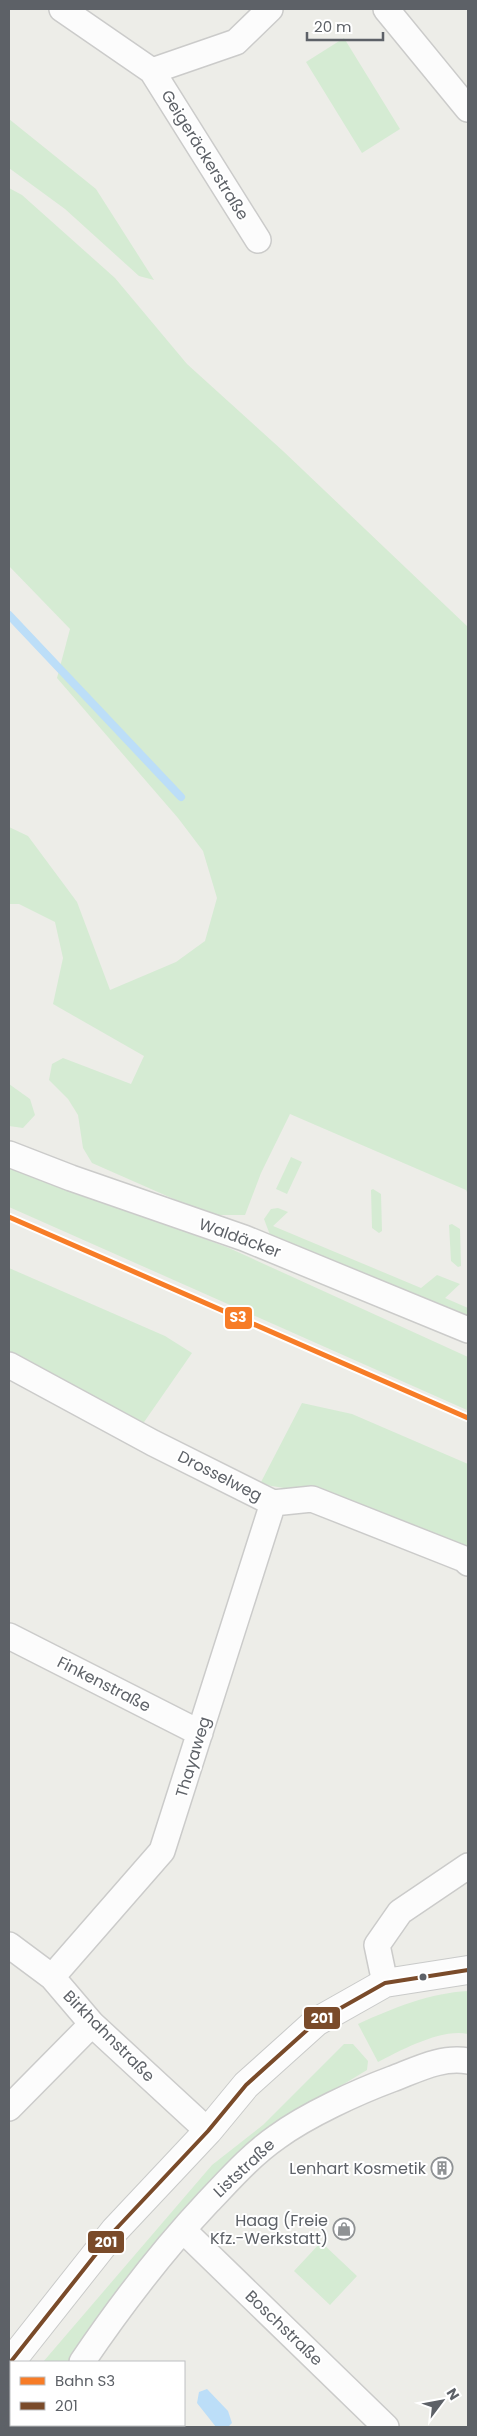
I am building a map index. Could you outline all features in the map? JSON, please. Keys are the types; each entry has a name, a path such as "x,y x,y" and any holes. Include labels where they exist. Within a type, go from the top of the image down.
{"street":[{"name":"Geigeräckerstraße","path":"62,9 152,71 258,240"},
{"name":"Geigeräckerstraße","path":"152,71 236,42 270,9"},
{"path":"386,9 468,109"},
{"name":"Waldäcker","path":"9,1154 71,1178 244,1238 468,1330"},
{"name":"Drosselweg","path":"9,1365 153,1443 273,1503 312,1499 464,1559 468,1563"},
{"name":"Thayaweg","path":"52,1977 162,1852 273,1503"},
{"name":"Finkenstraße","path":"9,1636 200,1733"},
{"path":"385,1983 377,1945 400,1912 468,1866"},
{"name":"Birkhahnstraße","path":"9,1944 52,1977 92,2024 208,2131"},
{"path":"11,2361 115,2230 208,2131 246,2085 316,2022 385,1983 468,1970"},
{"path":"9,2108 92,2024"},
{"name":"Liststraße","path":"83,2361 125,2299 182,2230 238,2169 278,2136 346,2098 380,2083 444,2060 468,2061"},
{"name":"Boschstraße","path":"182,2230 386,2427"}],"green space":[{"path":"344,38 400,129 362,153 306,62"},
{"path":"9,119 96,189 154,280 139,276 65,209 9,168"},
{"path":"9,188 22,195 115,278 187,364 283,451 468,627 468,1194 466,1190 290,1114 261,1173 245,1215 210,1215 92,1163 83,1148 78,1115 68,1099 49,1080 52,1064 63,1058 131,1084 144,1056 53,1004 63,958 55,922 19,904 9,904 9,827 28,836 77,902 110,990 176,962 205,941 217,898 203,851 178,818 57,678 70,629 9,566"},
{"path":"9,1084 30,1099 35,1115 23,1128 9,1126"},
{"path":"291,1157 302,1162 287,1194 276,1189"},
{"path":"9,1166 229,1248 468,1357 467,1410 9,1207"},
{"path":"373,1189 381,1194 382,1231 379,1233 372,1228 371,1190"},
{"path":"278,1208 288,1212 273,1226 421,1288 437,1275 460,1284 445,1298 468,1308 468,1318 270,1235 264,1219 271,1209"},
{"path":"452,1224 460,1229 461,1266 458,1267 451,1261 449,1225"},
{"path":"9,1268 165,1336 192,1353 142,1425 9,1356"},
{"path":"302,1403 352,1414 468,1464 468,1554 331,1496 260,1484"},
{"path":"468,1991 468,2034 446,2034 434,2037 410,2046 378,2062 358,2024 412,2002 454,1992"},
{"path":"344,2044 353,2044 368,2061 367,2070 281,2122 75,2361 44,2361 212,2165 263,2125"},
{"path":"321,2242 357,2276 330,2305 294,2271"}],"water":[{"path":"207,2389 228,2411 232,2423 228,2427 216,2427 197,2403 199,2392"}],"waterway":[{"path":"9,615 181,797"}],"rail line":[{"name":"S3","path":"9,1217 468,1418"}],"transit line":[{"name":"201","path":"11,2361 115,2230 208,2131 246,2085 316,2022 385,1983 468,1970"}],"place":[{"name":"Lenhart Kosmetik","path":"442,2168"},
{"name":"Haag (Freie Kfz.-Werkstatt)","path":"344,2229"}]}
